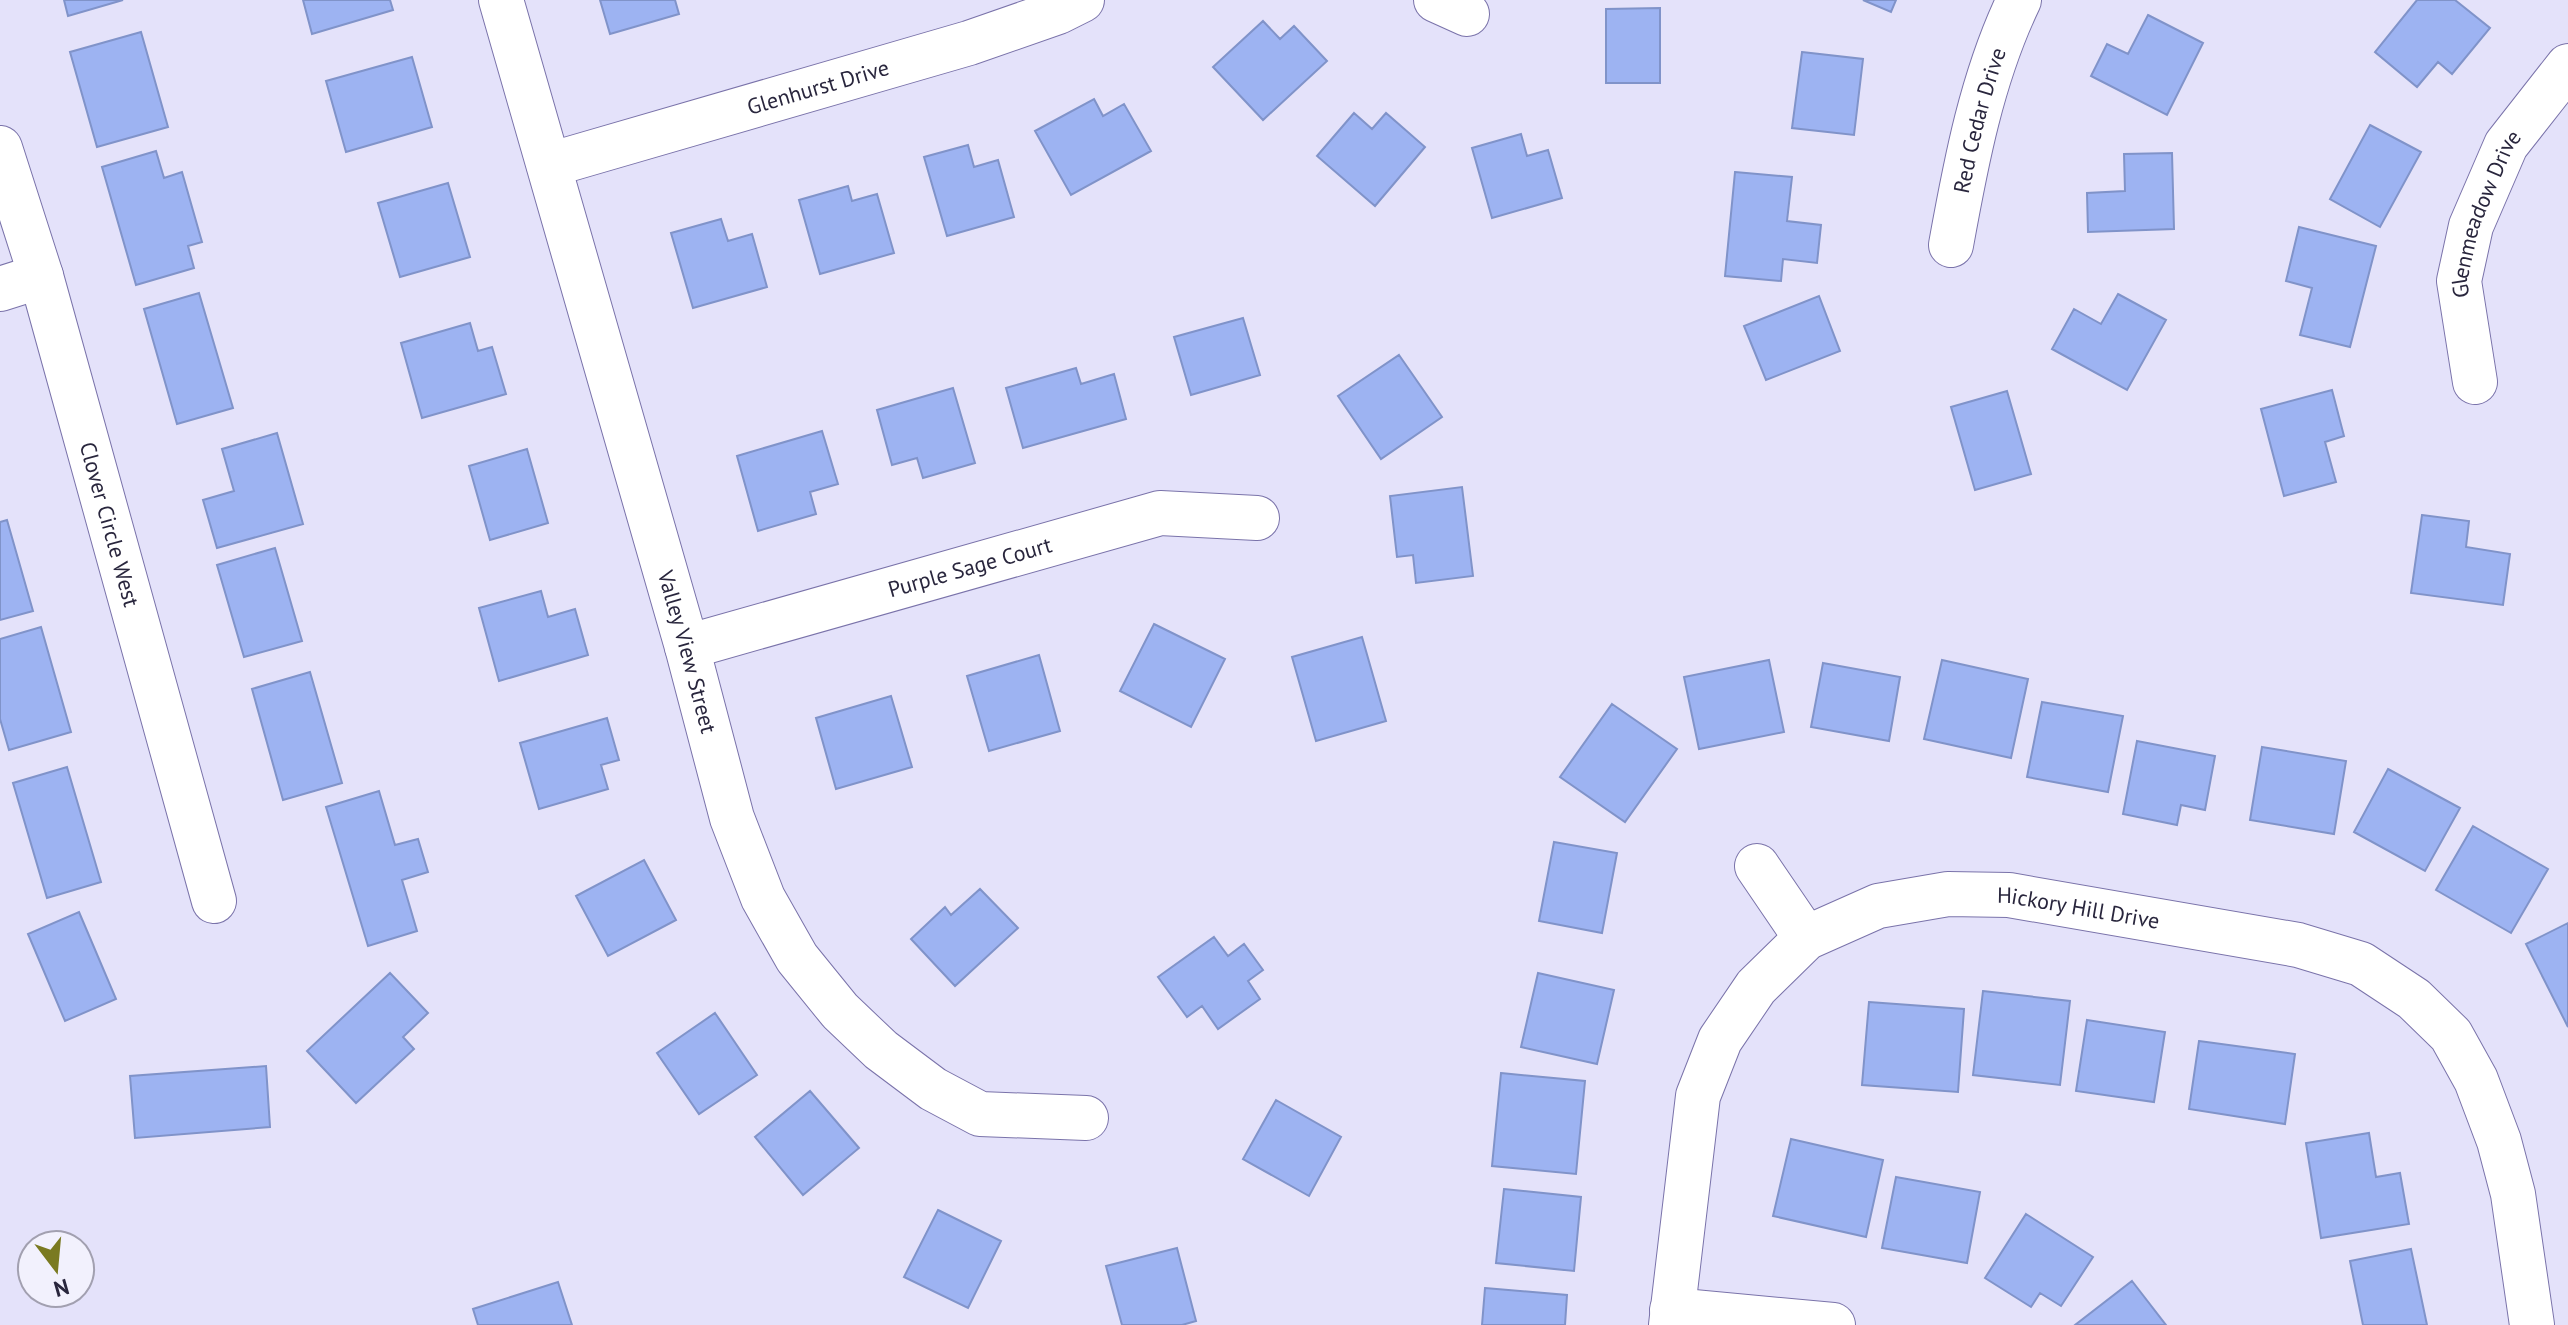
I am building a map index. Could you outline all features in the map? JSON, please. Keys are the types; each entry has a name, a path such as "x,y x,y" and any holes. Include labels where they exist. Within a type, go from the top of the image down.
{"street":[{"name":"Valley View Street","path":"501,0 687,647 732,818 763,898 797,958 840,1011 881,1050 933,1089 980,1114 1086,1118"},
{"name":"Glenhurst Drive","path":"549,165 969,43 1058,12 1082,0"},
{"name":"Red Cedar Drive","path":"1951,245 1967,158 1987,85 1999,42 2019,0"},
{"name":"Glenmeadow Drive","path":"2475,382 2459,281 2471,226 2506,145 2568,66"},
{"name":"Clover Circle West","path":"0,148 41,276 214,901"},
{"path":"0,289 41,276"},
{"name":"Purple Sage Court","path":"687,647 1160,513 1257,518"},
{"path":"1757,866 1806,938"},
{"name":"Hickory Hill Drive","path":"1672,1318 1698,1096 1720,1040 1756,987 1806,938 1878,906 1948,894 2009,895 2298,945 2361,964 2414,999 2451,1035 2476,1080 2499,1141 2513,1194 2532,1325"},
{"path":"1672,1318 1833,1325"}],"building":[{"path":"64,0 123,0 68,16"},
{"path":"303,0 390,0 393,10 312,34"},
{"path":"600,0 675,0 679,14 610,34"},
{"path":"1863,0 1896,0 1891,12"},
{"path":"2417,0 2455,0 2490,28 2452,74 2438,62 2417,87 2375,52"},
{"path":"1660,8 1660,83 1606,83 1606,9"},
{"path":"2148,15 2203,43 2167,115 2091,76 2107,44 2128,54"},
{"path":"1263,21 1280,39 1294,26 1327,61 1263,120 1213,67"},
{"path":"141,32 168,127 97,147 70,52"},
{"path":"1802,52 1863,59 1854,135 1792,128"},
{"path":"412,57 432,127 346,152 326,81"},
{"path":"1094,99 1103,116 1124,104 1151,151 1071,195 1035,131"},
{"path":"1354,113 1372,129 1386,113 1425,147 1375,206 1317,156"},
{"path":"2370,125 2421,152 2380,227 2330,199"},
{"path":"1521,134 1527,156 1548,150 1562,198 1492,218 1472,148"},
{"path":"968,145 974,167 998,160 1014,217 947,236 924,157"},
{"path":"156,151 164,178 182,172 202,242 188,246 194,268 136,285 102,167"},
{"path":"2172,153 2174,229 2088,232 2087,193 2125,191 2124,154"},
{"path":"1735,172 1792,177 1787,221 1821,225 1817,263 1783,259 1781,281 1725,276"},
{"path":"448,183 470,257 400,277 378,203"},
{"path":"848,186 852,201 877,194 894,253 820,274 799,200"},
{"path":"721,219 728,241 752,234 767,287 693,308 671,233"},
{"path":"2299,227 2376,246 2350,347 2300,335 2312,288 2286,281"},
{"path":"199,293 233,408 177,424 144,309"},
{"path":"2118,294 2166,320 2127,390 2052,349 2074,309 2101,324"},
{"path":"1819,296 1840,351 1766,380 1744,326"},
{"path":"1243,318 1260,375 1191,395 1174,337"},
{"path":"470,323 478,351 492,347 506,394 422,418 401,343"},
{"path":"1399,355 1442,417 1381,459 1338,396"},
{"path":"1076,368 1081,384 1114,374 1126,419 1023,448 1006,388"},
{"path":"953,388 975,463 923,478 917,458 892,465 877,410"},
{"path":"2332,390 2344,436 2325,442 2336,482 2284,496 2261,409"},
{"path":"2007,391 2031,474 1975,490 1951,407"},
{"path":"822,431 838,484 810,492 816,514 758,531 737,456"},
{"path":"277,433 303,524 217,548 203,500 234,491 222,449"},
{"path":"527,449 548,523 490,540 469,466"},
{"path":"1462,487 1473,576 1416,583 1413,555 1397,557 1390,496"},
{"path":"2422,515 2469,521 2466,547 2510,554 2503,605 2411,593"},
{"path":"7,520 33,611 0,620 0,522"},
{"path":"275,548 302,641 244,657 217,565"},
{"path":"541,591 548,617 575,609 588,655 499,681 479,608"},
{"path":"1154,624 1225,659 1191,727 1120,691"},
{"path":"41,627 71,732 9,750 0,719 0,639"},
{"path":"1362,637 1386,721 1316,741 1292,657"},
{"path":"1039,655 1060,731 989,751 967,676"},
{"path":"1769,660 1784,732 1699,749 1684,677"},
{"path":"1942,660 2028,679 2011,758 1924,739"},
{"path":"1823,663 1900,677 1889,741 1811,727"},
{"path":"310,672 342,783 283,800 252,689"},
{"path":"891,696 912,767 836,789 816,718"},
{"path":"2042,702 2123,716 2108,792 2027,777"},
{"path":"1612,704 1677,749 1625,822 1560,777"},
{"path":"607,718 619,760 601,765 608,789 539,809 520,743"},
{"path":"2137,741 2215,756 2205,810 2181,805 2177,825 2123,814"},
{"path":"2262,747 2346,761 2334,834 2250,820"},
{"path":"67,767 101,882 47,898 13,783"},
{"path":"2388,769 2460,808 2425,871 2354,832"},
{"path":"379,791 395,845 418,839 428,872 402,880 417,931 368,946 326,807"},
{"path":"2473,826 2548,869 2511,933 2436,890"},
{"path":"1554,842 1617,853 1602,933 1539,921"},
{"path":"644,860 676,920 608,956 576,896"},
{"path":"980,889 1018,928 955,986 911,939 945,907 951,915"},
{"path":"79,912 116,999 65,1021 28,934"},
{"path":"2568,923 2568,1027 2526,944"},
{"path":"1214,937 1228,956 1244,944 1263,970 1248,981 1260,999 1218,1029 1202,1006 1187,1017 1158,977"},
{"path":"390,973 428,1013 403,1037 414,1049 356,1103 307,1051"},
{"path":"1538,973 1614,990 1597,1064 1521,1047"},
{"path":"1983,991 2070,1001 2060,1085 1973,1075"},
{"path":"1869,1002 1964,1009 1958,1092 1862,1085"},
{"path":"715,1013 757,1075 699,1114 657,1053"},
{"path":"2087,1020 2165,1032 2154,1102 2076,1091"},
{"path":"2199,1041 2295,1054 2285,1124 2189,1109"},
{"path":"266,1066 270,1127 135,1138 130,1076"},
{"path":"1501,1073 1585,1081 1576,1174 1492,1166"},
{"path":"810,1091 859,1148 803,1195 755,1137"},
{"path":"1276,1100 1341,1137 1309,1196 1243,1159"},
{"path":"2369,1133 2376,1177 2400,1173 2409,1224 2321,1238 2306,1143"},
{"path":"1791,1139 1883,1160 1866,1237 1773,1216"},
{"path":"1896,1177 1980,1192 1967,1263 1882,1248"},
{"path":"1504,1189 1581,1197 1574,1271 1496,1263"},
{"path":"938,1210 1001,1241 968,1308 904,1277"},
{"path":"2026,1214 2093,1257 2061,1306 2040,1293 2031,1307 1985,1278"},
{"path":"1177,1248 1196,1321 1182,1325 1122,1325 1106,1266"},
{"path":"2411,1249 2427,1325 2363,1325 2350,1261"},
{"path":"2132,1281 2166,1325 2075,1325"},
{"path":"558,1282 572,1325 478,1325 473,1309"},
{"path":"1485,1288 1567,1295 1565,1325 1482,1325"}]}
